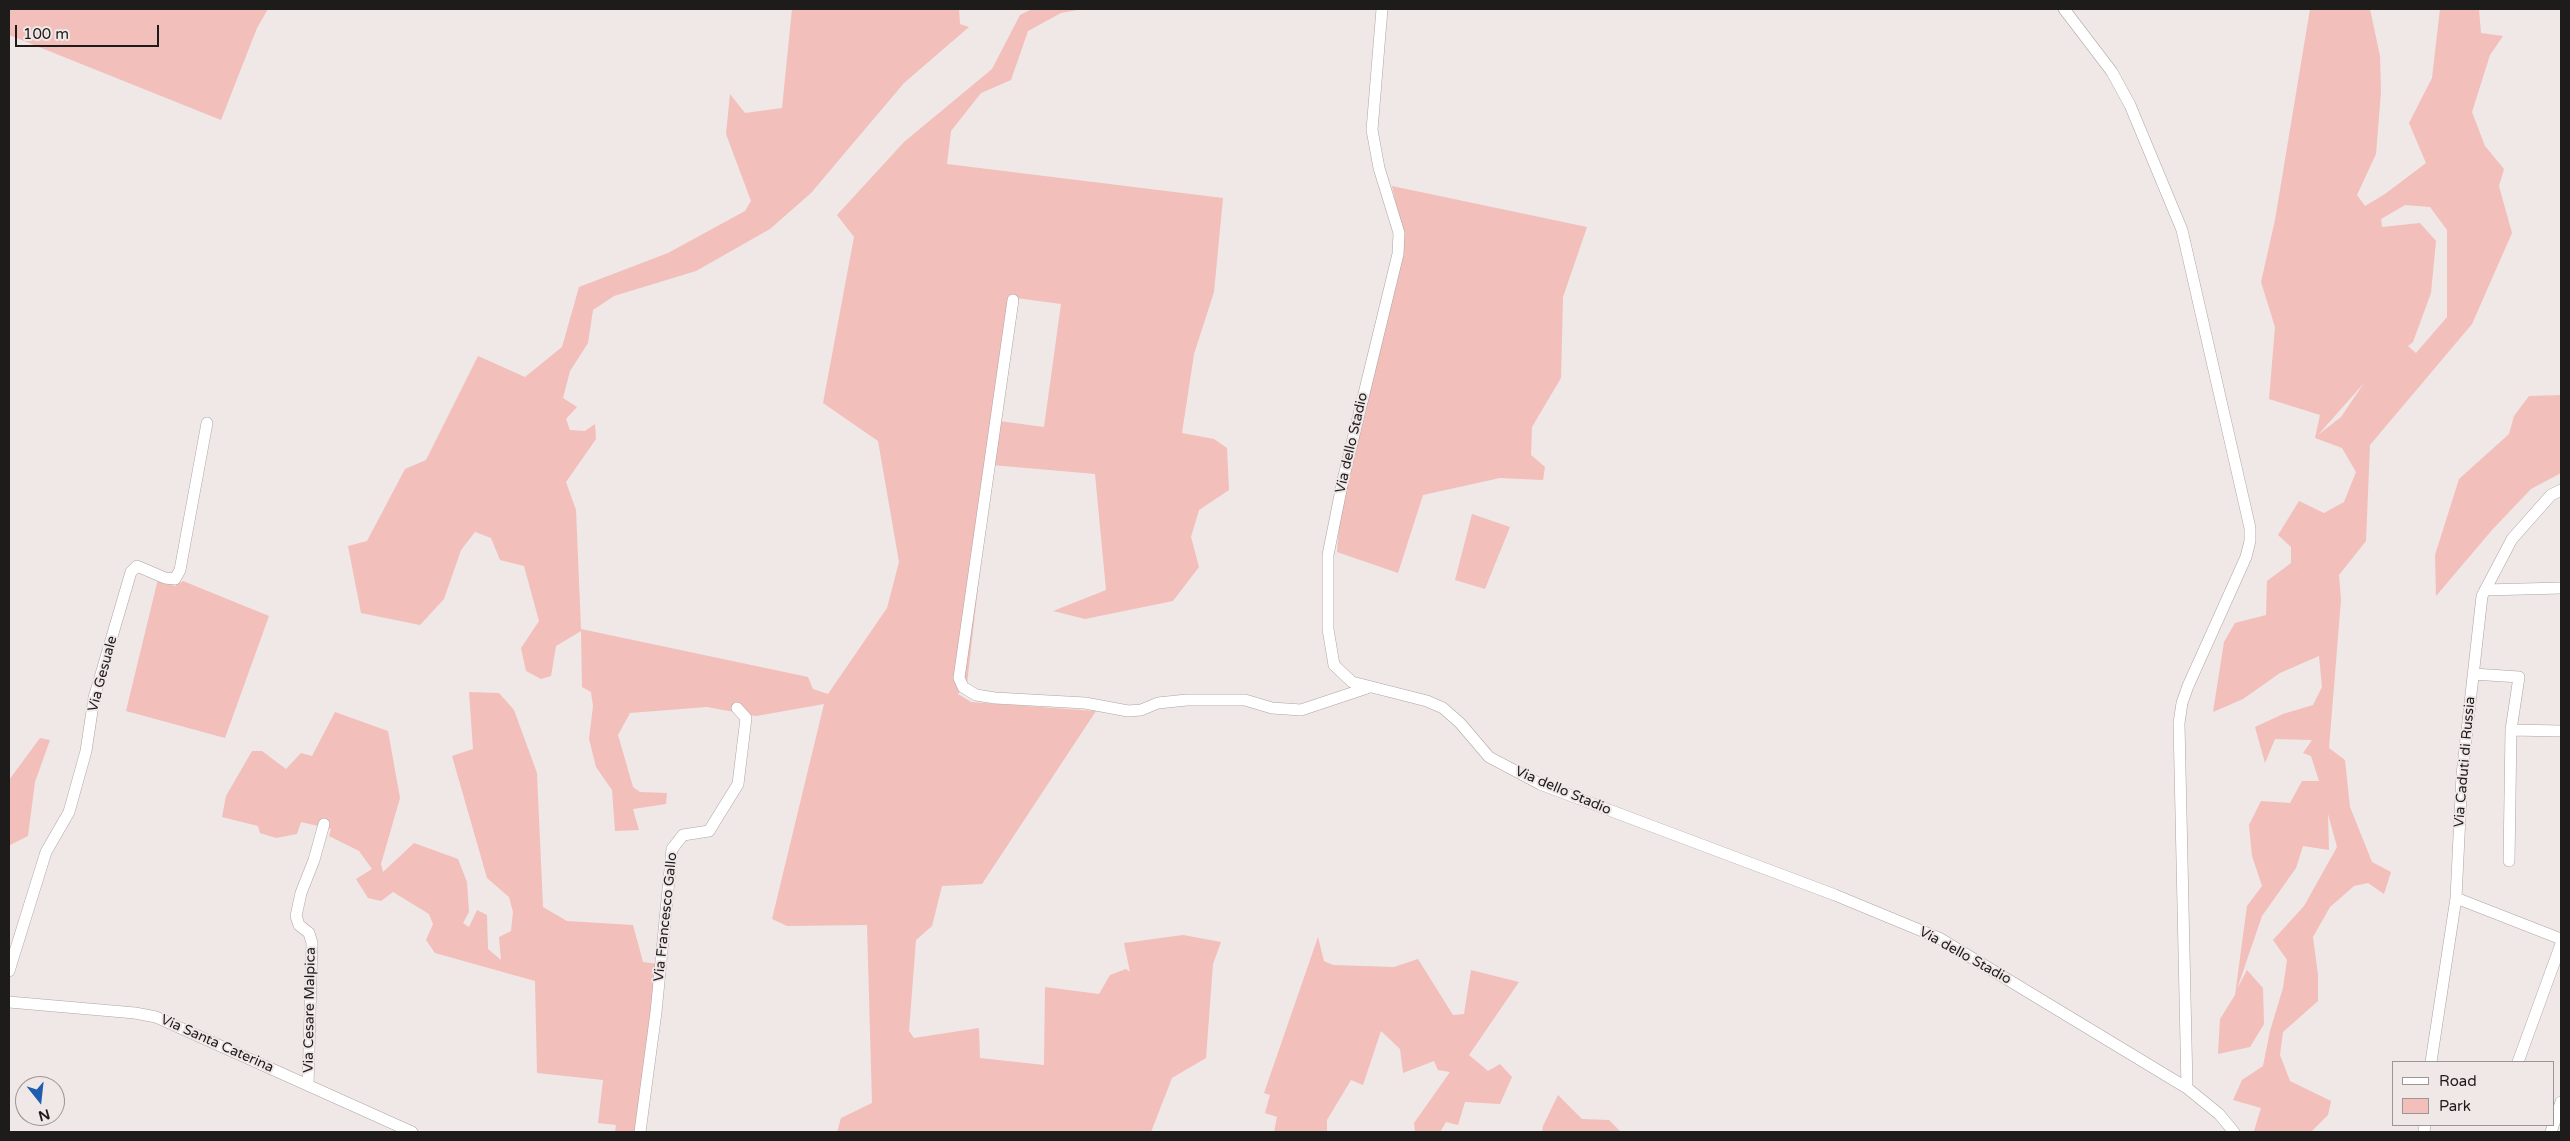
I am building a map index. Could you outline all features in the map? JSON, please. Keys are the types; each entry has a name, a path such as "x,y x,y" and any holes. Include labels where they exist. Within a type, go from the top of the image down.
{"street":[{"name":"Via dello Stadio","path":"1382,9 1372,130 1379,168 1399,233 1398,254 1343,480 1328,555 1328,628 1334,664 1352,682 1367,688 1427,702 1443,708 1460,723 1489,757 1540,784 1835,895 1939,938 2187,1088 2219,1114 2234,1132"},
{"path":"2064,9 2112,72 2130,105 2182,230 2250,528 2250,541 2246,557 2188,686 2182,703 2179,723 2187,1088"},
{"path":"1013,300 959,678 963,687 976,695 995,698 1085,703 1128,711 1140,710 1158,703 1187,700 1245,700 1272,708 1301,710 1367,688"},
{"name":"Via Gesuale","path":"9,971 46,852 68,812 86,751 94,698 131,572 137,566 165,578 175,579 180,570 207,423"},
{"name":"Via Caduti di Russia","path":"2431,1061 2456,898 2462,774 2482,596 2512,539 2551,495 2561,490"},
{"path":"2485,590 2561,588"},
{"path":"2473,674 2519,677 2511,730 2510,862"},
{"name":"Via Francesco Gallo","path":"640,1132 656,1012 672,849 683,836 709,831 738,784 746,718 737,708"},
{"path":"2511,730 2561,731"},
{"name":"Via Cesare Malpica","path":"308,1085 312,943 308,933 300,925 296,916 301,893 314,860 324,824"},
{"path":"2456,898 2561,939"},
{"path":"2518,1061 2561,944"},
{"name":"Via Santa Caterina","path":"9,1002 135,1013 156,1017 412,1132"},
{"path":"2555,1120 2561,1102"}],"green space":[{"path":"9,9 268,9 257,28 221,120 9,35"},
{"path":"792,9 959,9 960,24 969,27 904,83 811,193 770,229 696,271 614,296 593,310 588,343 570,371 563,398 577,407 566,419 570,430 585,431 595,424 596,439 566,482 576,510 581,629 808,677 813,689 828,694 887,608 899,562 878,441 823,403 854,237 837,215 904,142 992,69 1020,15 1032,9 1083,9 1061,13 1028,31 1011,80 981,93 951,131 947,164 1223,198 1214,292 1194,354 1182,433 1214,439 1227,448 1229,490 1199,510 1191,537 1199,567 1173,601 1085,619 1053,611 1106,590 1095,474 992,465 967,684 958,694 971,702 1096,711 982,884 942,886 932,926 916,940 909,1031 914,1038 979,1028 980,1058 1044,1065 1045,987 1099,994 1110,975 1126,969 1130,972 1124,943 1183,935 1221,942 1213,964 1206,1058 1172,1078 1151,1132 837,1132 841,1118 872,1103 867,925 787,926 772,919 824,704 756,716 707,707 630,713 618,735 633,787 640,792 667,793 666,804 633,809 639,830 615,831 612,790 596,767 589,739 593,706 591,692 582,687 581,631 556,646 551,676 541,679 526,671 521,648 539,621 524,566 500,560 491,538 475,532 461,550 444,599 420,625 361,613 348,546 367,541 405,469 426,460 478,356 525,377 562,347 579,287 668,253 745,211 751,201 726,134 730,94 745,113 782,108","holes":["1016,298 1061,304 1044,427 999,421"]},
{"path":"2310,9 2370,9 2380,56 2381,92 2376,154 2357,195 2365,206 2385,194 2426,163 2409,123 2432,78 2440,9 2479,9 2481,33 2503,36 2490,55 2472,112 2485,146 2504,169 2499,186 2512,233 2472,324 2370,445 2366,541 2339,575 2341,600 2329,748 2345,760 2350,807 2372,862 2391,872 2384,894 2368,883 2354,886 2330,907 2313,937 2318,975 2318,1001 2283,1032 2280,1055 2290,1081 2331,1101 2328,1115 2311,1132 2254,1131 2261,1108 2233,1100 2242,1080 2263,1066 2270,1031 2283,988 2287,960 2273,940 2304,906 2337,847 2328,814 2329,850 2303,846 2296,868 2262,916 2237,989 2247,970 2263,988 2264,1024 2250,1047 2218,1054 2220,1019 2235,995 2247,906 2262,886 2252,856 2249,825 2261,801 2290,803 2302,781 2319,781 2311,756 2303,753 2312,740 2275,739 2265,763 2255,727 2283,714 2313,705 2322,687 2319,656 2280,673 2243,699 2213,712 2224,642 2235,623 2266,615 2267,581 2291,563 2291,547 2278,535 2299,501 2324,513 2344,502 2356,472 2342,448 2315,438 2320,415 2269,399 2275,327 2261,282 2275,220","holes":["2405,205 2430,207 2447,230 2447,317 2416,353 2408,346 2413,342 2431,293 2436,241 2420,223 2382,227 2381,219","2364,383 2341,417 2318,435"]},
{"path":"1392,186 1587,227 1563,297 1561,378 1532,427 1531,455 1545,467 1543,480 1500,478 1423,495 1398,573 1337,552 1341,503 1404,242"},
{"path":"2561,395 2561,473 2531,489 2492,530 2436,596 2435,555 2459,479 2509,434 2514,416 2529,396"},
{"path":"1472,514 1510,527 1485,589 1455,580"},
{"path":"158,579 175,586 183,581 269,616 225,738 126,711"},
{"path":"469,692 499,693 514,710 537,773 543,907 567,921 633,925 643,962 659,964 637,1132 615,1132 616,1125 598,1123 603,1080 537,1073 535,981 435,953 426,940 433,924 429,914 393,892 381,901 368,898 356,879 372,869 359,851 329,836 331,829 301,822 297,834 276,838 260,833 258,826 222,817 226,796 252,751 262,751 286,769 301,753 312,756 335,712 388,731 400,798 381,864 383,872 414,843 458,859 467,882 469,912 463,923 469,927 477,910 487,915 488,949 501,960 499,937 511,931 513,912 509,897 487,878 452,756 473,749"},
{"path":"40,738 50,740 35,782 28,836 10,845 9,851 9,780"},
{"path":"1318,937 1324,961 1333,965 1394,967 1418,959 1453,1015 1464,1014 1471,970 1519,982 1469,1055 1488,1071 1500,1064 1512,1077 1500,1104 1465,1102 1458,1125 1446,1122 1440,1132 1415,1132 1414,1123 1450,1072 1438,1070 1434,1061 1403,1073 1400,1049 1381,1031 1363,1085 1351,1080 1327,1120 1327,1132 1274,1132 1277,1117 1265,1113 1270,1095 1264,1093"},
{"path":"1558,1095 1582,1119 1609,1120 1621,1132 1542,1132"}]}
